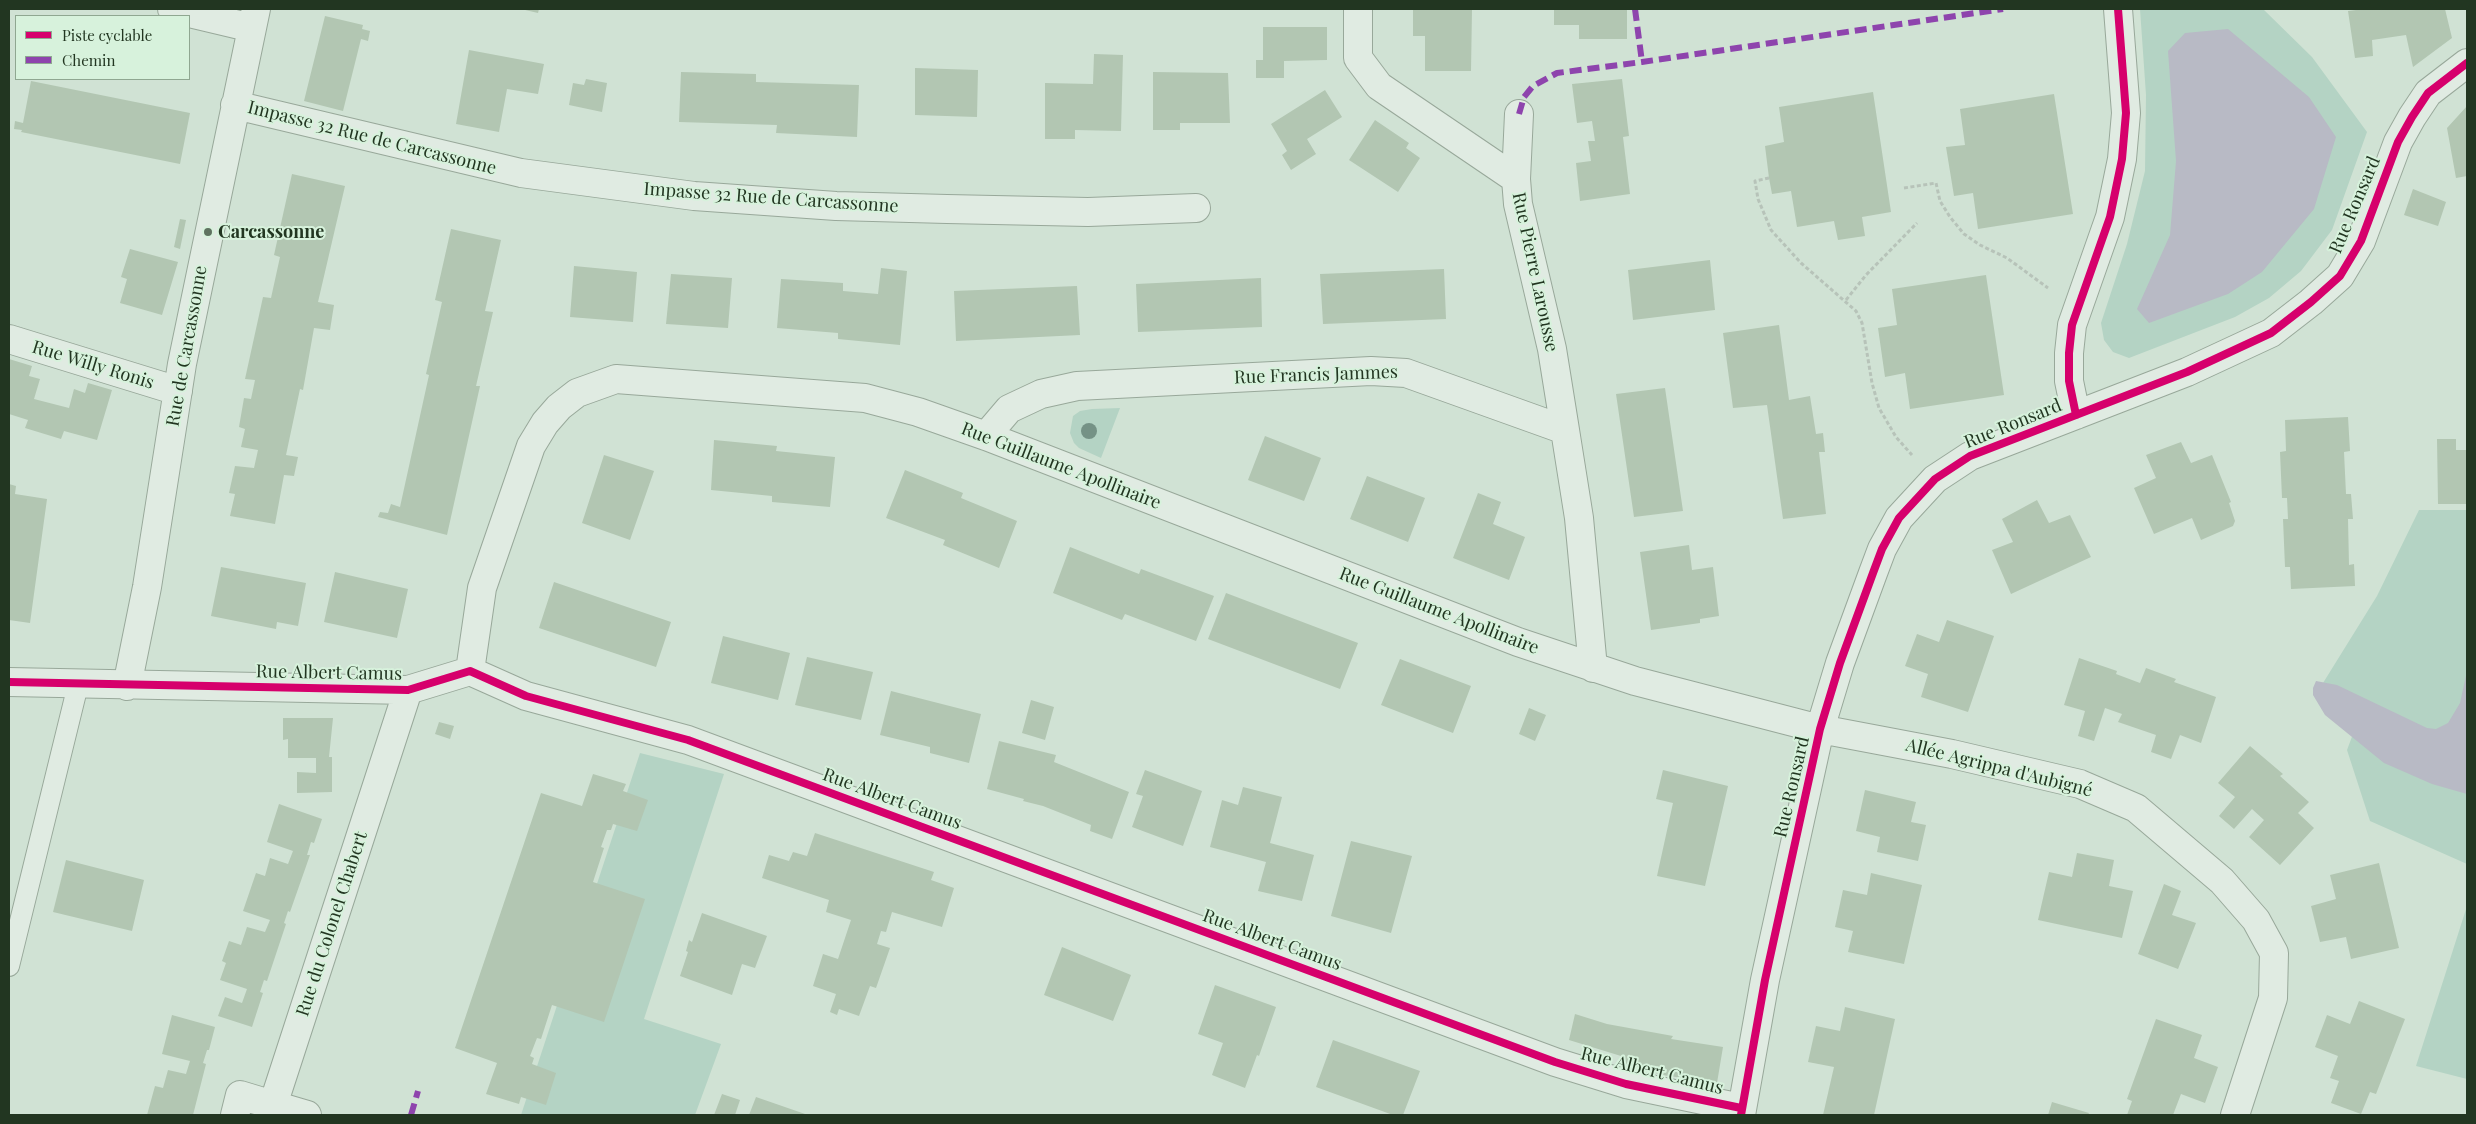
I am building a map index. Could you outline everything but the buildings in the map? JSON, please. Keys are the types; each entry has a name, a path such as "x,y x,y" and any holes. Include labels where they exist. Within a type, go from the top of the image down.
{"street":[{"path":"172,9 254,18"},
{"path":"1358,9 1358,58 1379,86 1516,179"},
{"path":"2076,415 2070,381 2069,353 2072,325 2110,217 2122,159 2126,113 2118,9"},
{"name":"Rue de Carcassonne","path":"127,686 147,587 178,391 208,232 254,18"},
{"name":"Rue Ronsard","path":"1741,1112 1764,980 1820,729 1840,663 1882,549 1899,518 1935,479 1970,456 2187,372 2272,334 2340,276 2361,241 2398,142 2412,117 2428,93 2467,63"},
{"name":"Impasse 32 Rue de Carcassonne","path":"235,105 521,173 694,196 836,206 947,209 1088,212 1196,208"},
{"name":"Rue Pierre Larousse","path":"1519,114 1516,179 1518,204 1552,349 1565,430"},
{"name":"Rue Willy Ronis","path":"9,339 178,391"},
{"name":"Rue Francis Jammes","path":"986,436 1008,409 1041,394 1077,386 1370,370 1406,373 1565,430"},
{"name":"Rue Guillaume Apollinaire","path":"470,671 482,588 531,446 545,423 559,407 577,393 595,384 624,379 865,398 918,412 986,436 1518,642 1593,668 1682,694 1820,729"},
{"path":"1565,430 1579,518 1593,668"},
{"name":"Rue Albert Camus","path":"9,682 127,686 408,690 470,671 526,696 688,740 1555,1062 1626,1084 1741,1112"},
{"name":"Rue du Colonel Chabert","path":"273,1105 408,690"},
{"name":"Allée Agrippa d'Aubigné","path":"1820,729 1952,754 2080,784 2136,808 2222,881 2256,920 2274,953 2273,998 2235,1115"},
{"path":"235,1115 240,1095 307,1115"}],"lane":[{"path":"9,966 78,685"}],"path":[{"path":"1770,178 1755,181 1758,199 1771,230 1801,263 1846,300 1856,311 1862,323 1872,383 1885,422 1896,437 1935,479"},
{"path":"1904,188 1936,183 1940,201 1964,234 1980,245 2007,258 2040,284 2080,304"},
{"path":"1846,300 1866,275 1917,223"}],"green space":[{"path":"2140,9 2263,9 2312,57 2367,132 2332,230 2301,271 2269,298 2235,317 2129,358 2113,352 2104,340 2101,323 2127,244 2145,171 2146,95"},
{"path":"1120,408 1101,458 1079,448 1074,443 1070,433 1073,416 1080,411"},
{"path":"2419,510 2467,510 2467,864 2370,821 2347,750 2362,710 2323,683 2377,596"},
{"path":"640,753 724,774 644,1019 721,1044 695,1115 521,1115"},
{"path":"2467,906 2467,1079 2416,1066"}],"shaded area":[{"path":"2228,29 2309,97 2336,137 2314,209 2262,272 2228,294 2149,323 2137,309 2170,235 2176,161 2168,51 2185,33"},
{"path":"2467,671 2467,794 2432,784 2384,763 2325,715 2313,695 2316,681 2337,685 2427,728 2436,729 2448,723 2460,703"}],"marked path":[{"path":"1635,9 1642,62"},
{"path":"1519,114 1524,97 1533,86 1557,73 2003,9"},
{"path":"411,1115 418,1091"}],"cycle path":[{"path":"2076,415 2069,381 2072,325 2110,217 2122,159 2126,113 2118,9"},
{"path":"1741,1115 1765,980 1820,729 1840,663 1873,573 1882,549 1899,518 1935,479 1970,456 2187,372 2271,333 2311,302 2340,276 2361,241 2398,142 2412,117 2428,93 2467,63"},
{"path":"9,682 408,690 470,671 526,696 688,740 1555,1062 1626,1084 1741,1108"}],"place":[{"name":"Carcassonne","path":"208,232"}]}
